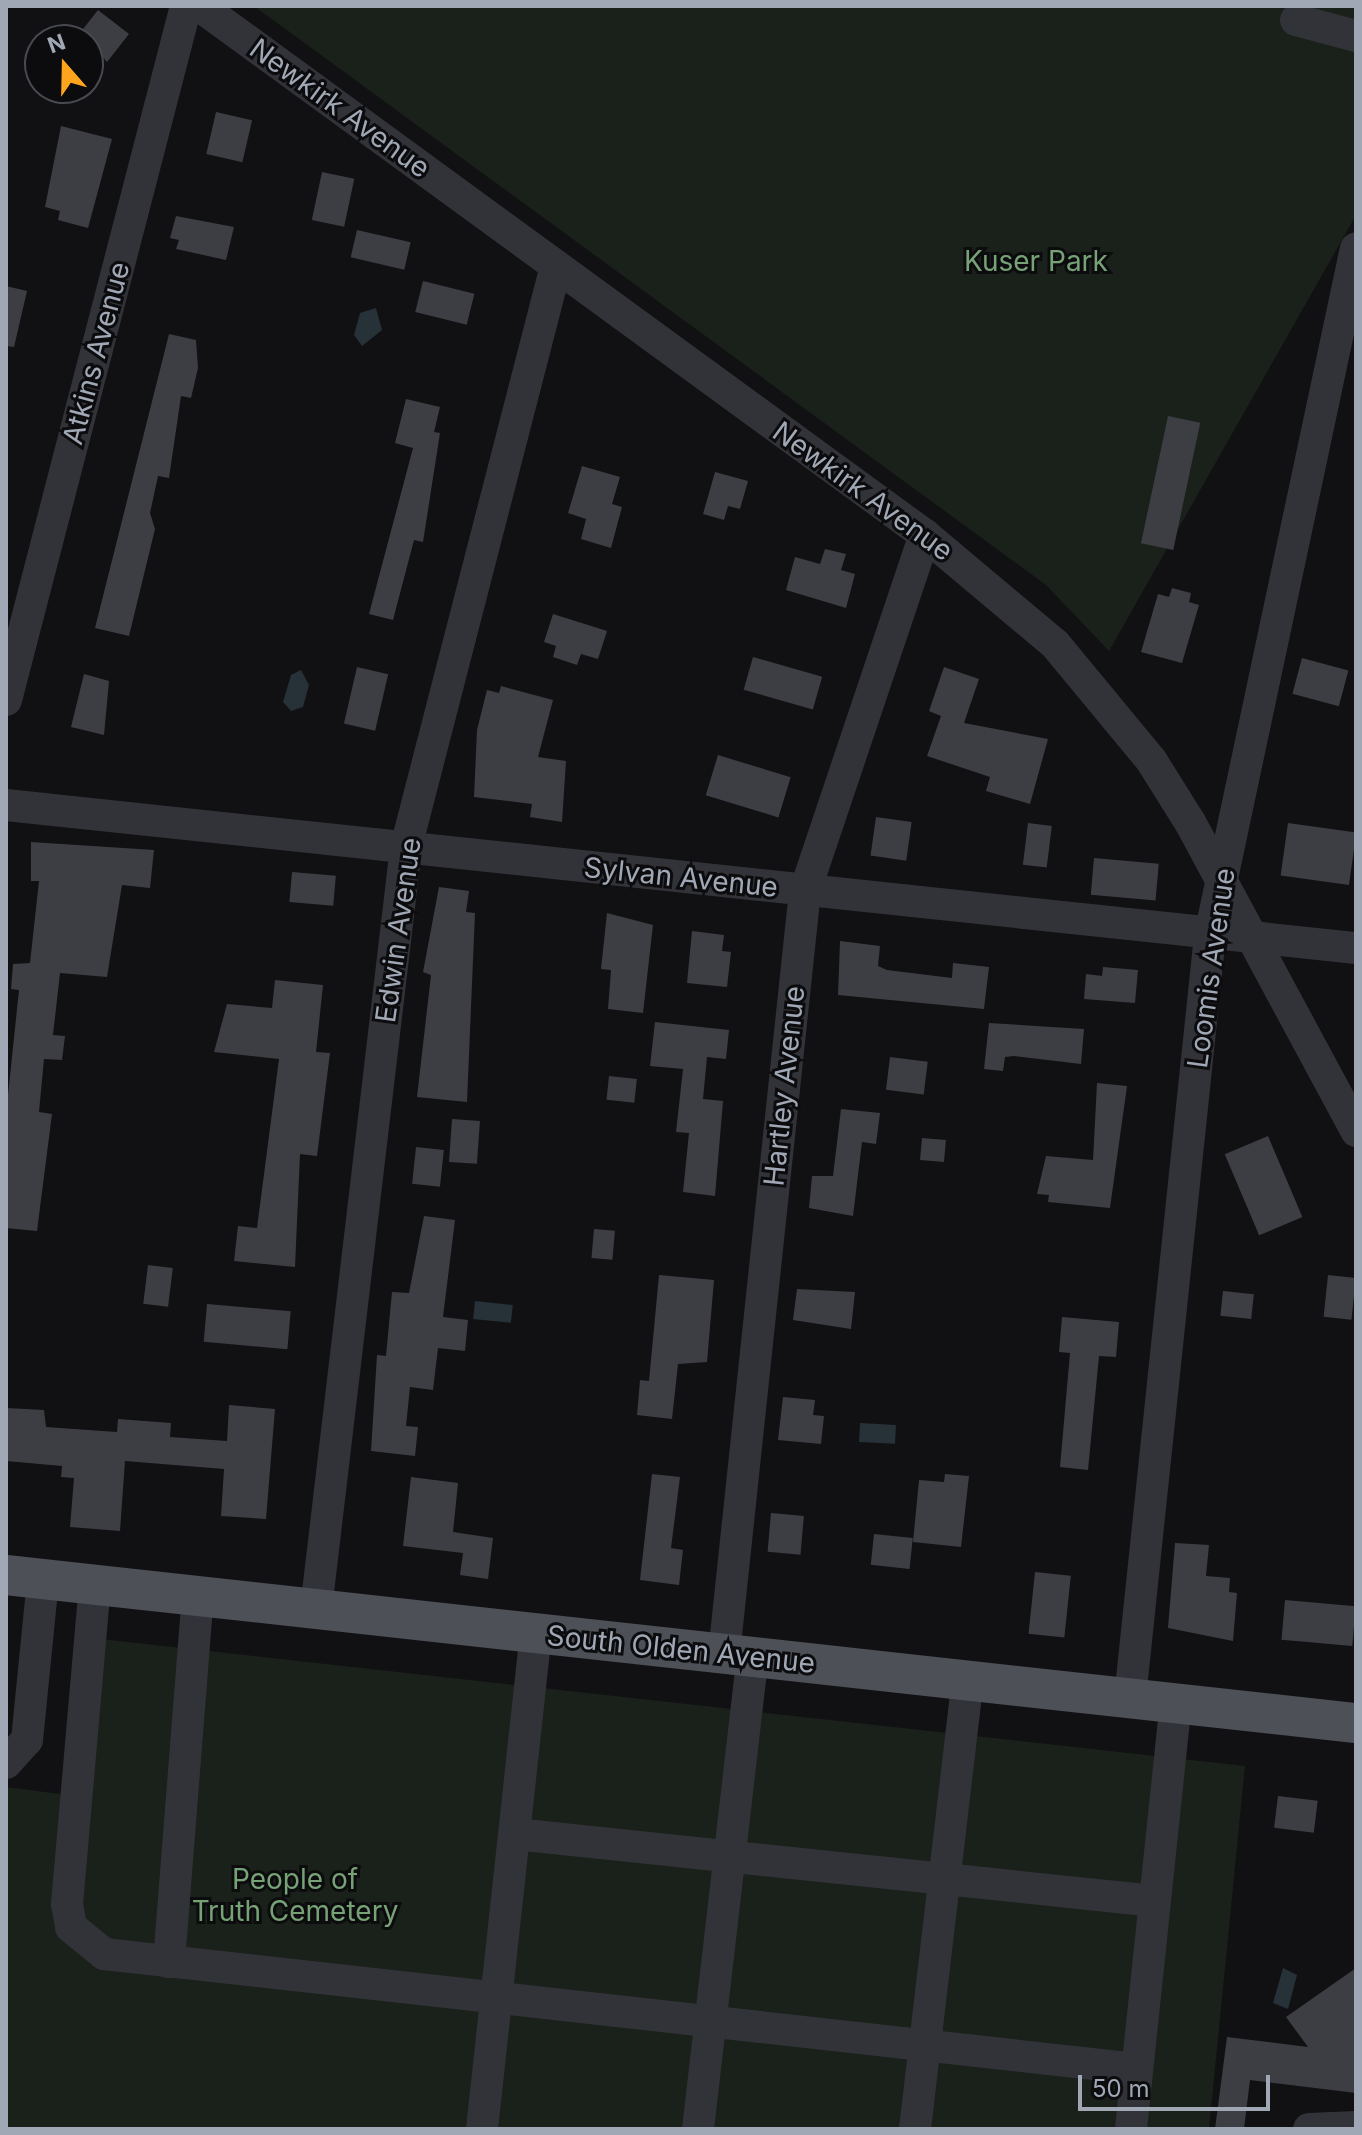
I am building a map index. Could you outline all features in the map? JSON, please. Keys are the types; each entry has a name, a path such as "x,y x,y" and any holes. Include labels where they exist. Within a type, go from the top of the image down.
{"main road":[{"name":"South Olden Avenue","path":"24,1577 1356,1723"}],"street":[{"name":"Atkins Avenue","path":"6,700 186,6"},
{"name":"Newkirk Avenue","path":"200,6 925,535 999,593 1105,700 1151,760 1222,882 1356,1131"},
{"path":"1296,20 1356,36"},
{"name":"Loomis Avenue","path":"1130,1698 1210,935 1356,248"},
{"name":"Edwin Avenue","path":"316,1609 406,847 556,266"},
{"name":"Hartley Avenue","path":"698,2129 729,1856 738,1655 805,891 925,535"},
{"name":"Sylvan Avenue","path":"6,805 1253,940 1356,948"},
{"path":"6,1763 27,1740 20,1657 24,1577"},
{"path":"95,1584 69,1916 85,1944 104,1954 1137,2069"},
{"path":"169,1962 198,1596"},
{"path":"482,2129 499,1998 536,1633"},
{"path":"915,2129 968,1681"},
{"path":"1131,2129 1176,1703"},
{"path":"515,1834 1155,1901"}],"green space":[{"name":"Kuser Park","path":"254,6 1356,6 1356,215 1109,651 1046,585"},
{"name":"People of Truth Cemetery","path":"101,1639 1245,1766 1209,2129 6,2129 6,1787 83,1797"}],"shaded area":[{"path":"376,308 382,330 362,346 354,335 360,313"},
{"path":"301,670 309,685 303,707 291,711 283,702 291,675"},
{"path":"475,1301 513,1305 511,1323 473,1319"},
{"path":"860,1423 896,1425 895,1444 859,1442"},
{"path":"1283,1968 1297,1975 1288,2009 1273,2003"}],"building":[{"path":"98,10 129,34 107,62 104,59 104,24 87,24"},
{"path":"216,112 252,120 242,162 206,154"},
{"path":"61,126 112,139 88,228 58,220 60,211 45,207"},
{"path":"322,172 354,179 344,227 312,220"},
{"path":"176,216 234,227 226,260 176,249 179,240 170,238"},
{"path":"357,230 411,242 404,270 351,257"},
{"path":"423,281 474,294 467,325 415,312"},
{"path":"6,286 27,291 14,347 6,346"},
{"path":"169,334 196,340 198,368 191,398 181,396 169,478 158,476 150,513 155,529 129,636 95,628"},
{"path":"406,399 440,407 434,432 440,433 423,542 414,540 393,620 369,614 413,448 395,443"},
{"path":"1168,416 1200,423 1173,550 1141,543"},
{"path":"582,466 620,477 612,504 622,507 611,548 581,539 586,519 568,513"},
{"path":"715,472 748,481 740,509 728,506 724,520 703,514"},
{"path":"825,549 846,554 841,570 855,574 846,608 786,590 795,557 820,564"},
{"path":"1172,588 1191,593 1189,602 1199,605 1182,663 1141,652 1158,594 1169,597"},
{"path":"553,614 607,631 598,659 581,654 577,665 553,657 556,646 544,642"},
{"path":"753,657 822,677 813,710 744,690"},
{"path":"1302,658 1348,670 1339,706 1292,694"},
{"path":"357,667 388,674 375,731 344,724"},
{"path":"944,667 979,679 964,723 1048,739 1030,804 986,791 990,777 927,756 941,716 929,711"},
{"path":"84,674 109,681 104,735 71,727"},
{"path":"501,686 553,700 538,757 566,761 562,822 530,817 532,804 474,797 477,730 487,690 499,693"},
{"path":"718,755 791,777 778,817 706,795"},
{"path":"876,817 912,822 906,861 871,856"},
{"path":"1028,823 1052,826 1047,868 1023,865"},
{"path":"1288,823 1356,833 1349,885 1281,875"},
{"path":"31,842 154,850 150,888 122,885 107,977 60,973 53,1035 65,1036 62,1060 44,1059 39,1112 52,1114 37,1231 6,1228 6,1114 19,990 11,989 13,964 30,963 39,881 31,881"},
{"path":"1094,858 1159,864 1156,901 1091,895"},
{"path":"292,872 336,876 333,906 289,902"},
{"path":"439,887 469,891 466,912 475,913 467,1102 417,1097 431,975 423,972"},
{"path":"607,913 653,925 643,1013 608,1009 611,970 601,969"},
{"path":"692,931 724,935 722,951 731,952 727,987 687,983"},
{"path":"840,941 880,946 878,966 887,970 952,978 953,963 989,967 984,1009 838,995"},
{"path":"1103,967 1138,970 1135,1003 1084,999 1086,974 1102,976"},
{"path":"275,980 323,985 316,1052 330,1053 317,1156 300,1154 295,1267 234,1261 238,1226 257,1228 279,1059 214,1052 227,1004 272,1008"},
{"path":"655,1022 729,1030 726,1059 707,1057 703,1099 723,1101 715,1196 683,1192 689,1133 676,1132 683,1069 650,1066"},
{"path":"989,1023 1084,1029 1081,1064 1014,1056 1005,1057 1003,1071 984,1069"},
{"path":"890,1057 928,1062 924,1094 886,1090"},
{"path":"609,1076 637,1079 634,1103 606,1100"},
{"path":"1097,1083 1127,1086 1110,1208 1048,1202 1049,1195 1037,1194 1046,1156 1093,1160"},
{"path":"841,1109 880,1113 876,1144 862,1142 853,1216 809,1208 812,1176 833,1176"},
{"path":"452,1119 480,1121 477,1164 449,1162"},
{"path":"1268,1136 1302,1217 1259,1235 1225,1154"},
{"path":"922,1138 946,1140 944,1162 920,1160"},
{"path":"416,1147 444,1150 440,1187 412,1184"},
{"path":"424,1216 455,1220 443,1317 468,1320 465,1351 438,1348 433,1390 410,1387 406,1426 418,1427 415,1456 371,1451 377,1355 386,1356 392,1292 409,1293"},
{"path":"594,1229 615,1231 612,1260 591,1258"},
{"path":"148,1265 173,1268 168,1307 143,1304"},
{"path":"659,1275 714,1280 707,1362 678,1364 672,1419 637,1415 640,1380 649,1381"},
{"path":"1328,1275 1356,1278 1351,1320 1324,1317"},
{"path":"797,1289 855,1292 851,1329 793,1320"},
{"path":"1223,1291 1254,1294 1251,1319 1220,1316"},
{"path":"207,1304 291,1311 287,1349 204,1342"},
{"path":"1062,1317 1119,1322 1116,1357 1099,1356 1088,1470 1060,1467 1070,1353 1059,1352"},
{"path":"783,1397 815,1400 813,1415 824,1416 821,1444 778,1440"},
{"path":"229,1405 275,1409 266,1519 221,1516 224,1469 125,1461 120,1531 70,1527 74,1478 61,1477 62,1466 6,1461 6,1408 44,1410 46,1427 117,1432 118,1419 171,1423 170,1437 227,1441"},
{"path":"652,1474 680,1477 671,1548 683,1550 679,1585 640,1580"},
{"path":"945,1474 969,1476 961,1547 913,1542 919,1480 944,1482"},
{"path":"411,1477 458,1483 453,1532 493,1538 488,1579 460,1575 463,1553 403,1546"},
{"path":"771,1513 804,1516 800,1555 768,1552"},
{"path":"874,1534 913,1538 910,1569 871,1565"},
{"path":"1175,1543 1209,1545 1206,1576 1230,1578 1229,1592 1237,1593 1233,1641 1168,1628"},
{"path":"1035,1572 1071,1576 1064,1637 1029,1634"},
{"path":"1285,1600 1356,1606 1352,1646 1282,1640"},
{"path":"1278,1796 1318,1801 1314,1833 1274,1828"},
{"path":"1356,1968 1356,2093 1250,2080 1244,2129 1215,2129 1227,2037 1308,2047 1286,2017"}]}
